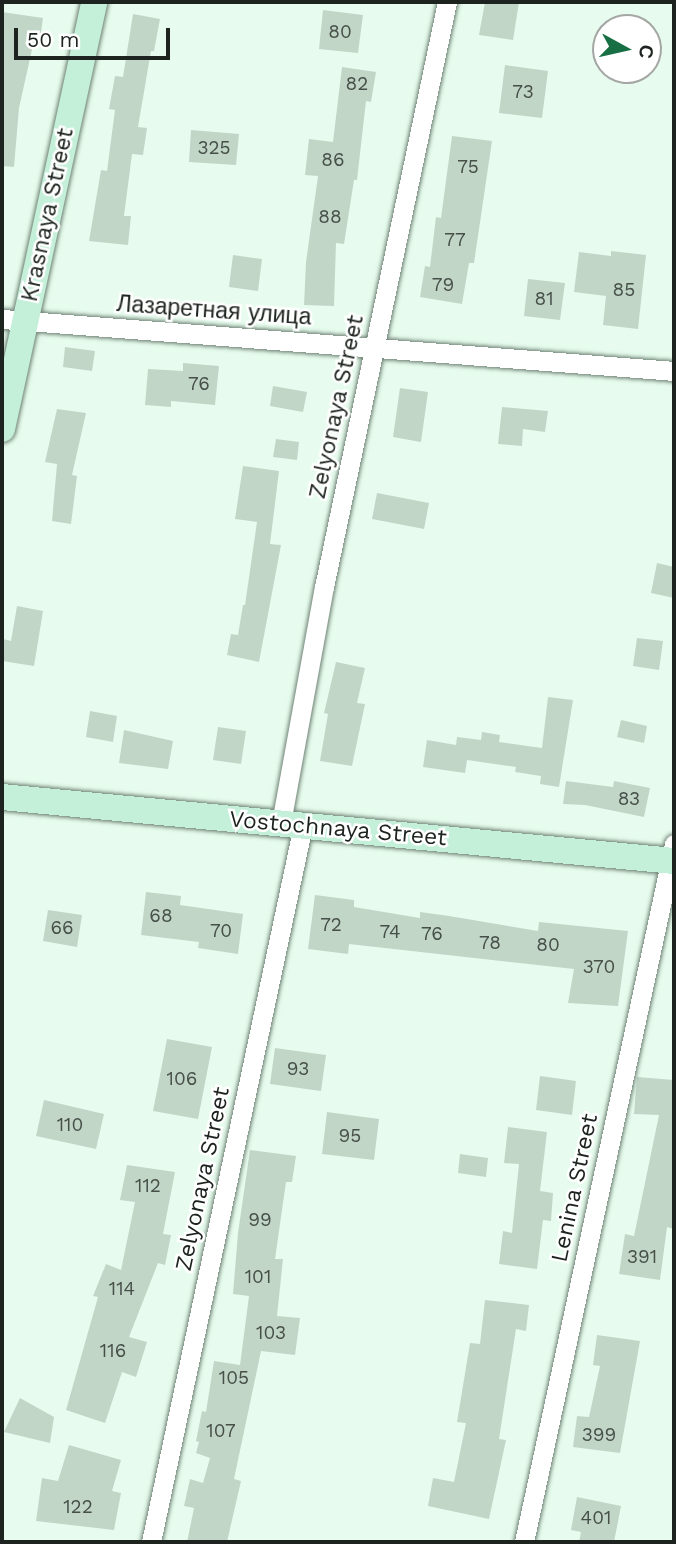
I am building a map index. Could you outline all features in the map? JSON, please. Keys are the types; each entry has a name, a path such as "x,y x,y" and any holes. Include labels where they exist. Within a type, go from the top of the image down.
{"street":[{"name":"Krasnaya Street","path":"2,429 13,321 94,2"},
{"name":"Zelyonaya Street","path":"150,1542 292,824 324,587 447,2"},
{"name":"Лазаретная улица","path":"13,321 375,346 674,371"},
{"name":"Vostochnaya Street","path":"2,797 673,855"},
{"name":"Lenina Street","path":"524,1542 673,855"}],"building":[{"path":"485,2 519,2 513,40 479,35"},
{"path":"323,10 363,15 358,53 319,49"},
{"path":"2,12 43,18 39,46 33,45 19,108 14,167 2,166"},
{"path":"133,14 160,19 154,51 151,51 138,127 147,128 143,155 132,154 124,216 131,216 128,245 89,241 101,170 107,171 115,110 109,109 115,76 123,77"},
{"path":"505,65 548,71 542,118 499,113"},
{"path":"342,67 376,72 371,102 366,101 357,180 354,180 344,244 336,243 334,306 304,305 306,262 318,176 305,175 309,139 333,142"},
{"path":"191,130 239,134 236,165 189,162"},
{"path":"452,136 492,141 474,263 469,263 462,304 420,297 425,266 430,267 436,217 441,218"},
{"path":"611,251 646,255 638,329 603,325 606,296 574,292 579,252 611,256"},
{"path":"233,255 262,259 258,291 229,287"},
{"path":"528,279 565,283 560,320 524,316"},
{"path":"65,347 95,351 92,371 63,367"},
{"path":"183,363 219,366 215,405 171,401 171,407 145,405 148,369 183,371"},
{"path":"273,386 307,392 303,412 270,406"},
{"path":"400,388 428,392 421,442 393,437"},
{"path":"502,407 548,411 545,432 523,429 522,446 498,444"},
{"path":"57,409 86,413 72,475 77,476 71,524 52,521 57,464 45,462"},
{"path":"276,439 299,442 297,460 273,457"},
{"path":"243,466 279,471 270,544 281,545 259,662 227,655 231,634 238,635 245,605 257,522 235,519"},
{"path":"377,493 429,503 424,529 372,519"},
{"path":"657,563 674,567 674,598 651,593"},
{"path":"17,606 43,611 34,666 2,661 3,639 11,641"},
{"path":"637,638 663,641 659,670 633,666"},
{"path":"336,662 365,668 357,703 365,704 352,766 320,761 328,714 324,713"},
{"path":"548,697 573,700 559,787 540,784 541,776 515,772 516,767 467,760 465,773 423,767 427,740 456,745 457,737 481,740 482,732 500,735 499,742 542,748"},
{"path":"90,711 117,716 113,742 86,737"},
{"path":"621,720 647,726 644,743 617,737"},
{"path":"218,727 246,731 241,764 213,760"},
{"path":"124,730 173,741 168,769 119,763"},
{"path":"566,781 613,787 614,781 650,788 644,817 585,805 563,804"},
{"path":"146,892 181,896 180,905 243,914 238,954 198,948 199,942 141,935"},
{"path":"315,895 354,900 354,907 420,918 420,912 538,931 539,922 628,931 618,1006 568,1003 574,969 349,944 348,954 308,949"},
{"path":"48,910 82,915 77,947 43,941"},
{"path":"167,1039 212,1047 198,1119 153,1111"},
{"path":"275,1048 326,1055 321,1091 270,1084"},
{"path":"540,1076 576,1081 572,1115 536,1110"},
{"path":"637,1077 674,1080 674,1229 667,1227 660,1280 619,1274 625,1234 634,1236 659,1115 634,1114"},
{"path":"44,1100 104,1114 96,1149 36,1136"},
{"path":"327,1112 379,1119 374,1160 322,1154"},
{"path":"508,1127 547,1132 540,1191 553,1193 551,1221 543,1220 537,1269 499,1264 503,1231 512,1233 519,1164 504,1163"},
{"path":"250,1150 296,1156 292,1182 286,1182 275,1259 283,1259 277,1316 300,1318 295,1355 261,1351 234,1479 241,1481 227,1542 187,1542 194,1508 184,1506 190,1479 203,1483 210,1458 196,1453 199,1442 196,1441 202,1411 206,1412 214,1361 240,1365 249,1296 233,1294 238,1233"},
{"path":"460,1154 488,1158 486,1177 458,1173"},
{"path":"127,1165 175,1172 163,1234 171,1235 165,1265 158,1263 129,1337 147,1342 136,1377 122,1372 105,1423 66,1410 98,1297 93,1296 106,1264 121,1270 135,1202 120,1200"},
{"path":"485,1300 529,1305 526,1331 516,1329 499,1439 506,1440 489,1519 428,1506 433,1478 454,1482 466,1423 457,1422 470,1343 480,1344"},
{"path":"597,1335 640,1341 620,1453 573,1447 577,1416 589,1417 600,1366 593,1365"},
{"path":"20,1398 54,1417 50,1443 4,1432"},
{"path":"69,1445 121,1460 112,1491 121,1493 114,1530 36,1521 42,1478 58,1481"},
{"path":"577,1497 621,1506 614,1542 579,1542 581,1532 571,1530"}]}
